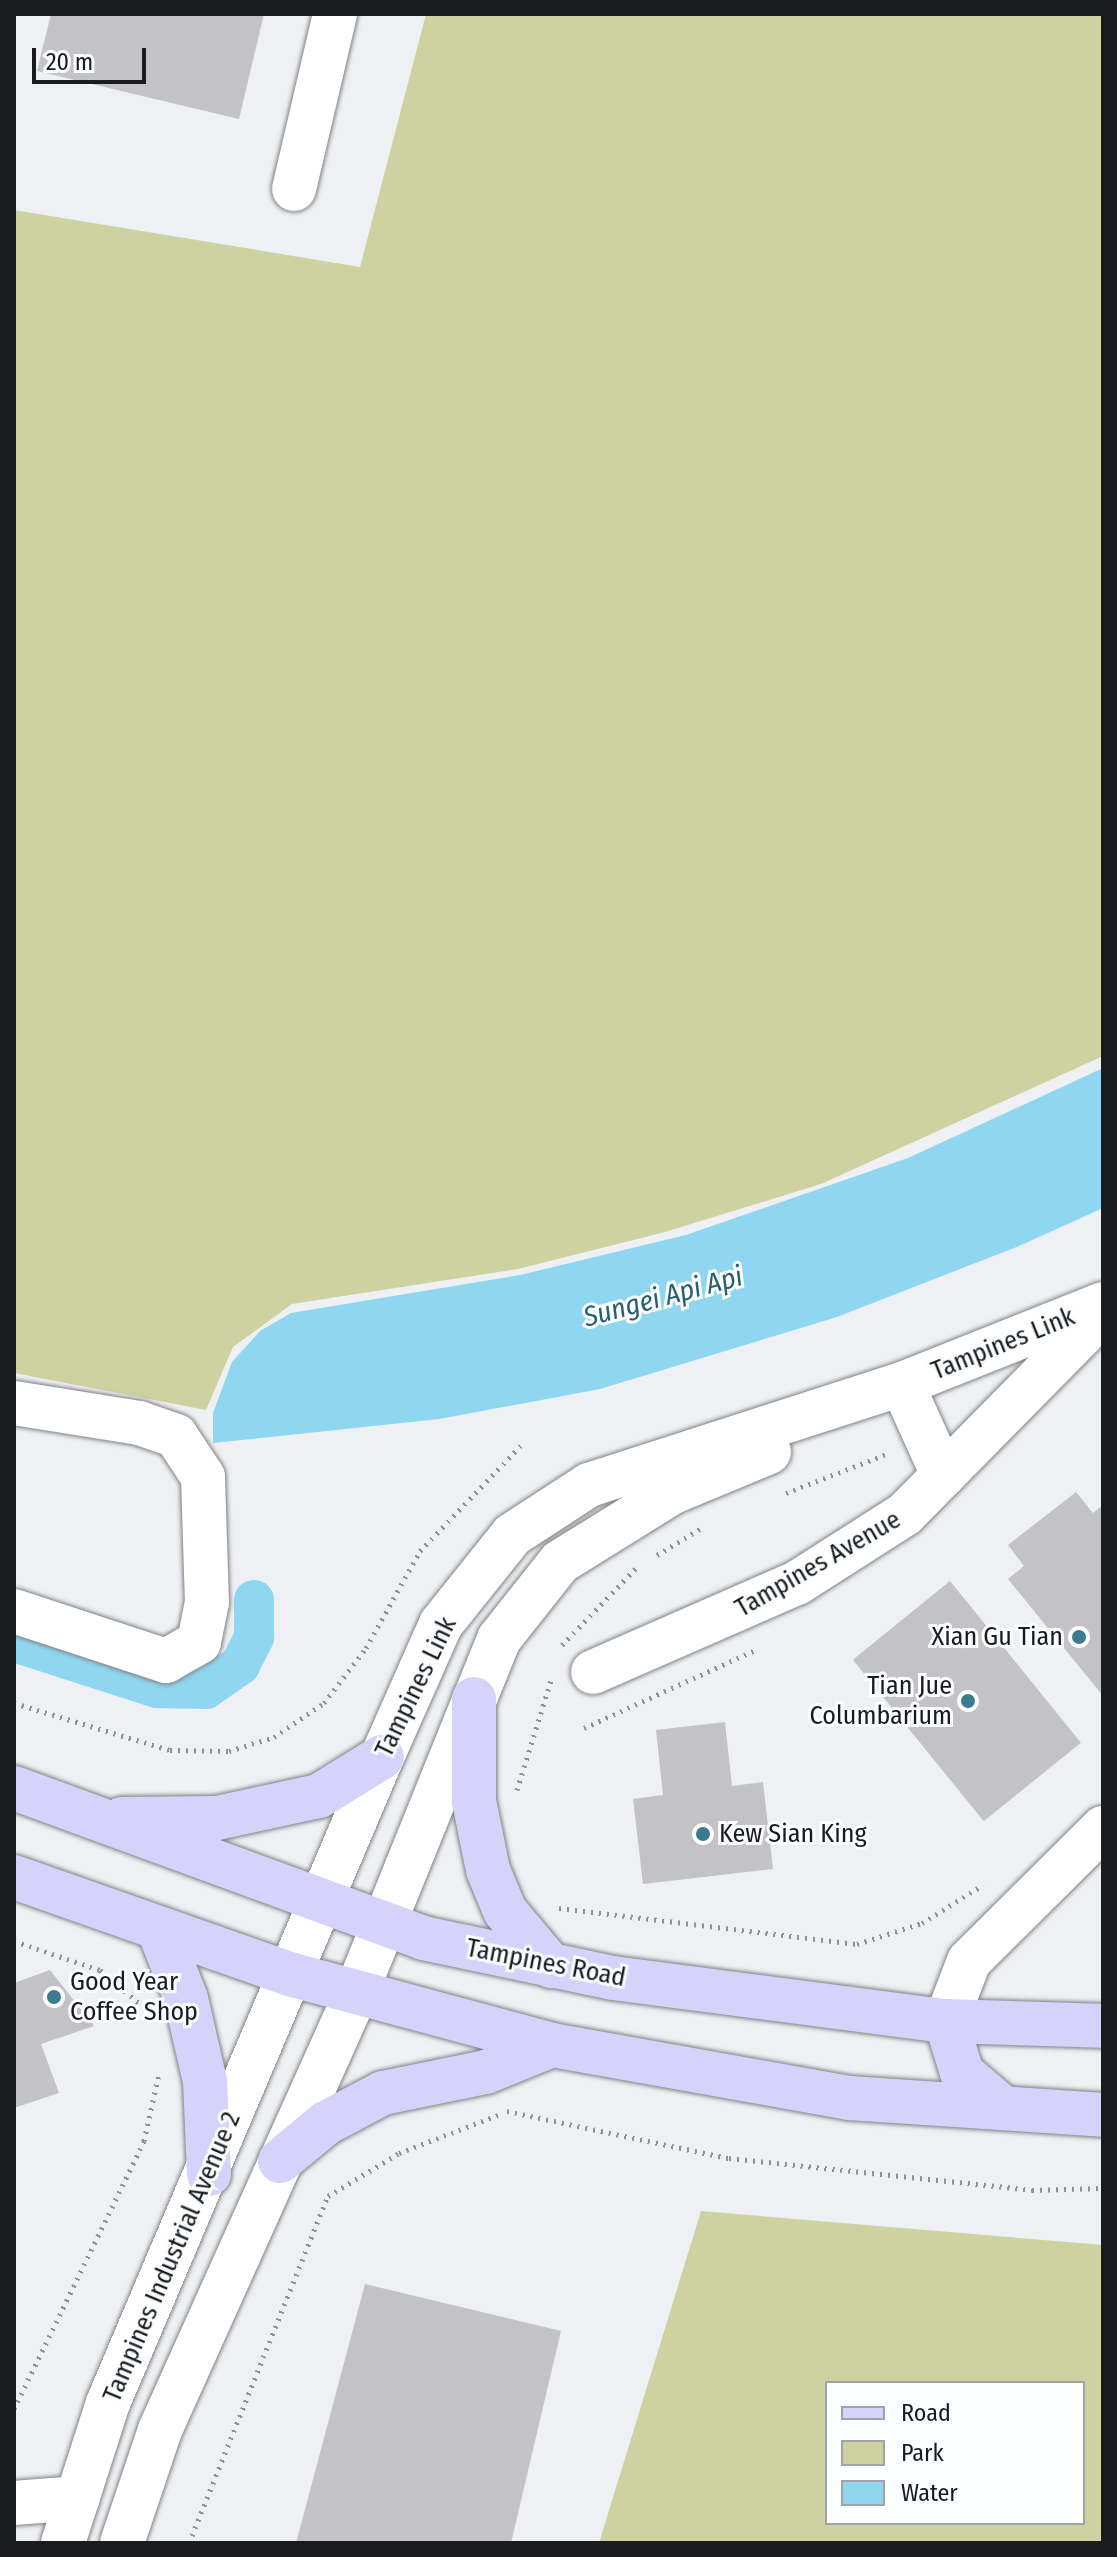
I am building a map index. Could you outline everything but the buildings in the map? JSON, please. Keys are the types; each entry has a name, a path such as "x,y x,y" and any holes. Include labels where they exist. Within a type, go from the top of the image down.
{"main road":[{"path":"474,1699 474,1801 488,1870 505,1911 551,1966"},
{"path":"100,1820 217,1818 319,1796 382,1757"},
{"name":"Tampines Road","path":"14,1788 321,1906 381,1925 551,1966 946,2021 1103,2026"},
{"path":"14,1877 293,1975 552,2045 849,2098 1103,2115"},
{"path":"159,1930 186,1999 205,2081 209,2174"},
{"path":"946,2021 962,2073 1002,2107"},
{"path":"280,2161 327,2122 383,2093 486,2072 552,2045"}],"street":[{"path":"294,189 335,14"},
{"name":"Tampines Link","path":"293,1975 382,1757 441,1624 512,1535 589,1485 902,1384 1103,1304"},
{"name":"Tampines Avenue","path":"593,1672 797,1583 905,1514 1103,1313"},
{"path":"902,1384 943,1475"},
{"name":"Tampines Link","path":"356,1993 499,1639 560,1562 673,1492 792,1442 902,1384"},
{"path":"14,1403 139,1423 176,1436 203,1477 207,1602 199,1642 166,1661 14,1611"},
{"path":"946,2021 969,1961 1103,1828"},
{"name":"Tampines Industrial Avenue 2","path":"63,2543 108,2403 293,1975"},
{"path":"122,2543 160,2430 356,1993"},
{"path":"14,2503 78,2498"}],"path":[{"path":"14,1703 170,1750 229,1751 274,1737 324,1703 366,1648 420,1551 524,1442"},
{"path":"552,1900 561,1911 857,1944 922,1923"},
{"path":"14,1941 100,1970 137,1997 148,2018"},
{"path":"14,2409 144,2141 159,2066"},
{"path":"189,2543 328,2196 450,2132 510,2110 729,2158 1032,2190 1103,2188"}],"green space":[{"path":"426,14 1103,14 1103,1056 821,1184 665,1232 518,1269 292,1304 233,1347 206,1410 14,1373 14,210 360,267"},
{"path":"701,2211 1103,2245 1103,2543 599,2543"}],"water":[{"path":"1103,1068 1103,1208 1019,1246 837,1317 600,1389 439,1419 213,1443 213,1413 232,1362 260,1331 291,1313 520,1275 686,1235 908,1158"}],"waterway":[{"name":"Sungei Api Api","path":"14,1642 157,1688 206,1689 240,1665 254,1637 254,1600"}],"place":[{"name":"Xian Gu Tian","path":"1079,1637"},
{"name":"Tian Jue Columbarium","path":"968,1701"},
{"name":"Kew Sian King","path":"703,1834"},
{"name":"Good Year Coffee Shop","path":"54,1997"}]}
